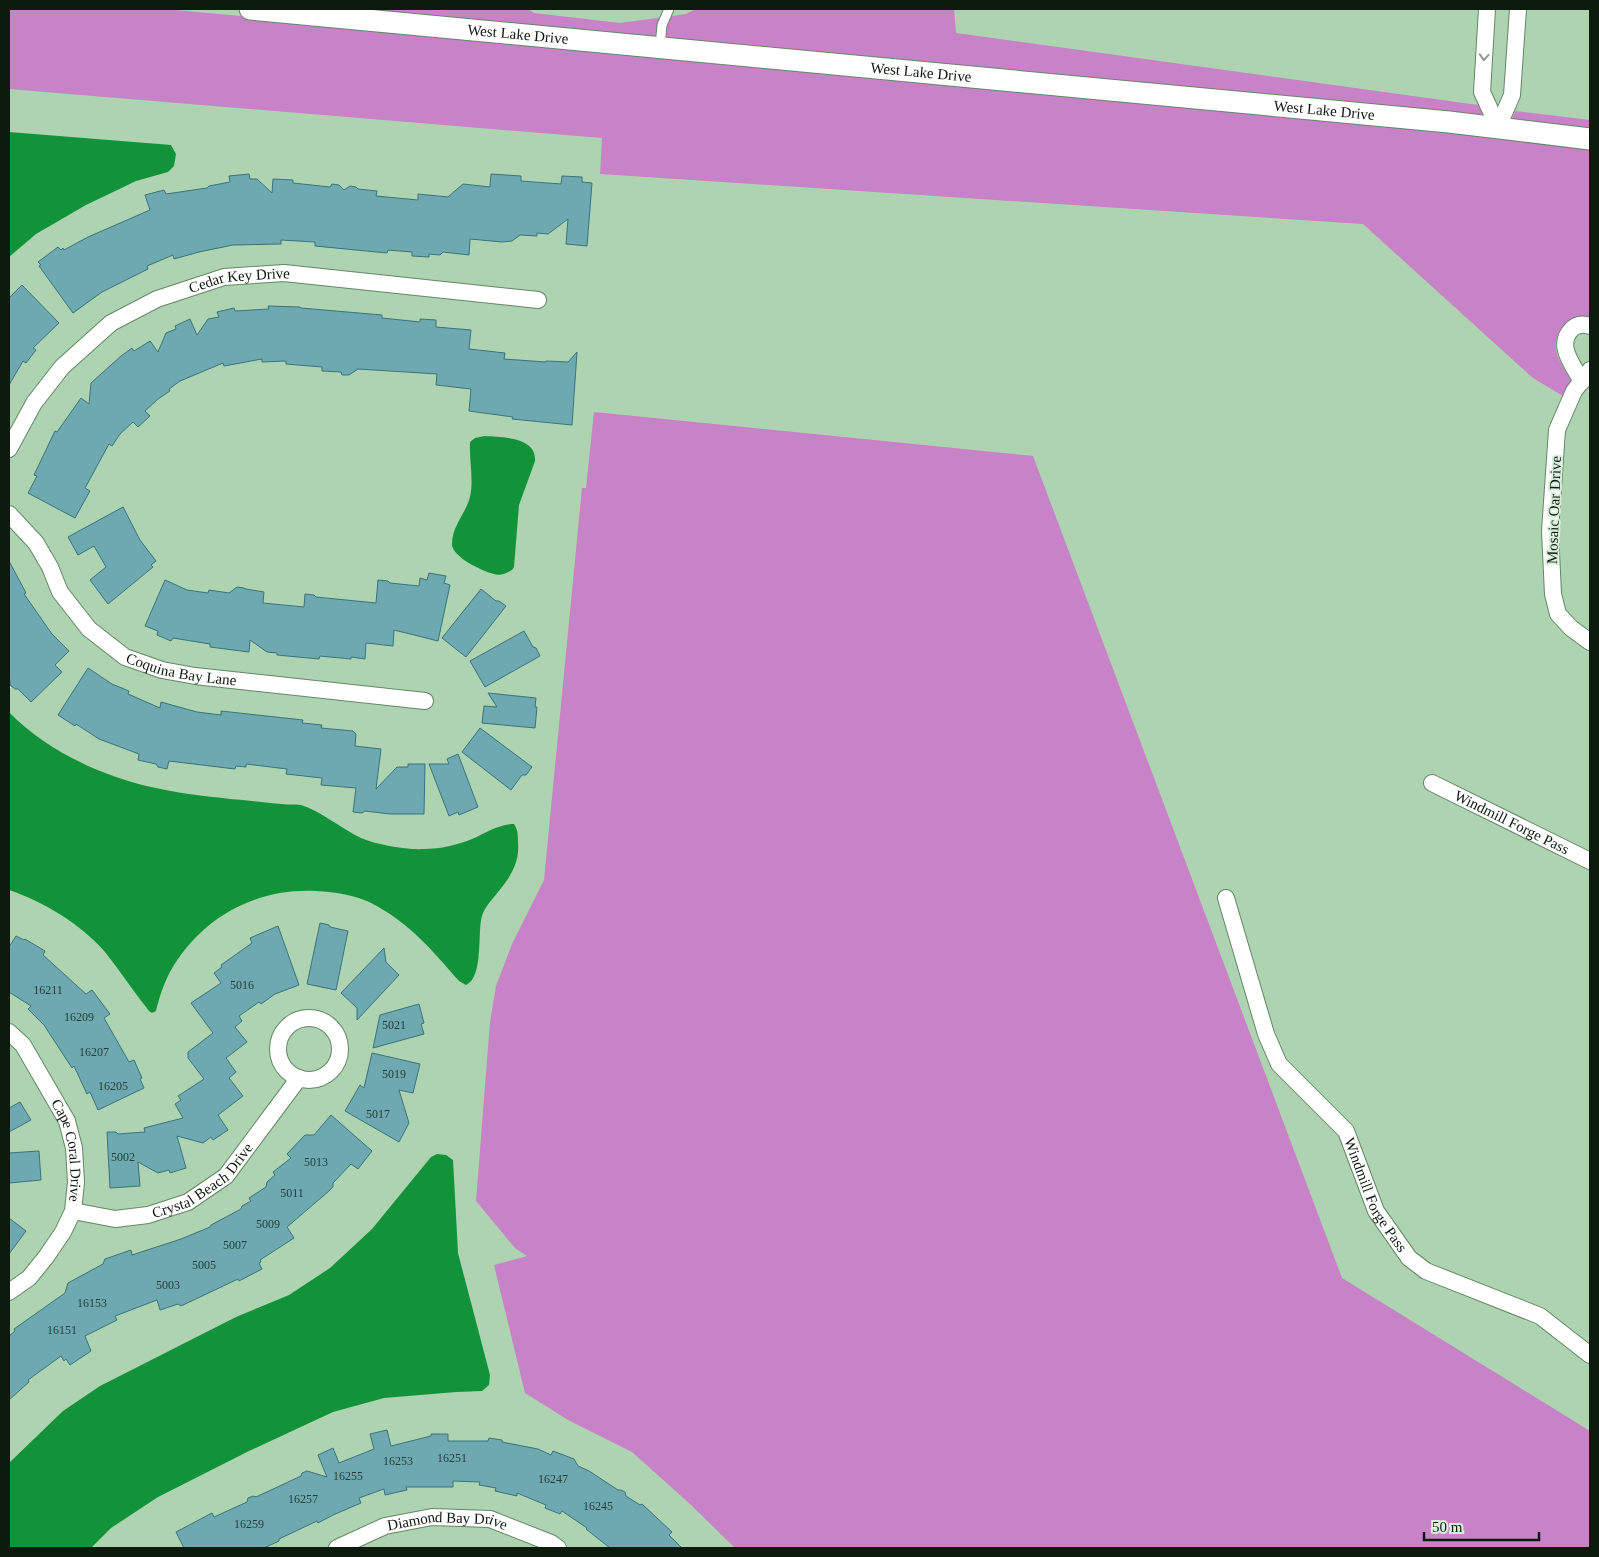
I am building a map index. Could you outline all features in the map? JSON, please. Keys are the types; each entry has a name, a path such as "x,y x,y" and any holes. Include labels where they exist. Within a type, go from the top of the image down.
{"street":[{"name":"West Lake Drive","path":"250,9 1498,127 1590,140"},
{"path":"1488,9 1482,92 1498,127"},
{"path":"1498,127 1512,95 1518,9"},
{"name":"Cedar Key Drive","path":"9,449 34,403 62,368 111,323 157,299 224,277 284,273 538,300"},
{"path":"1586,376 1566,355 1566,341 1568,334 1576,326 1582,324 1590,326"},
{"name":"Mosaic Oar Drive","path":"1586,376 1574,391 1558,430 1550,531 1553,594 1558,614 1571,628 1590,642"},
{"name":"Coquina Bay Lane","path":"9,514 36,543 50,567 60,592 89,628 125,657 162,670 195,676 424,701"},
{"name":"Windmill Forge Pass","path":"1432,784 1590,861"},
{"name":"Windmill Forge Pass","path":"1226,898 1266,1034 1279,1064 1346,1131 1376,1210 1409,1258 1426,1271 1540,1316 1590,1355"},
{"name":"Cape Coral Drive","path":"9,1032 23,1045 67,1121 74,1156 76,1182 73,1211 63,1232 29,1278 9,1292"},
{"name":"Crystal Beach Drive","path":"73,1211 115,1219 148,1215 188,1202 226,1176 299,1078"},
{"name":"Diamond Bay Drive","path":"337,1548 385,1526 432,1518 490,1519 551,1543 558,1548"}],"lane":[{"path":"660,47 662,25 669,9"}],"shaded area":[{"path":"9,9 165,9 1449,130 1590,147 1590,317 1582,317 1568,322 1558,333 1556,349 1558,357 1571,381 1563,396 1533,378 1363,224 600,174 602,138 9,89"},
{"path":"332,9 528,9 534,13 620,23 686,14 696,9 954,9 956,33 1478,105 1484,118"},
{"path":"1515,111 1590,120 1590,131 1511,121"},
{"path":"9,132 171,145 176,154 174,166 168,172 136,181 86,205 36,234 9,257"},
{"path":"594,412 1033,456 1342,1278 1590,1431 1590,1548 735,1548 690,1504 632,1452 568,1420 525,1393 494,1265 527,1256 515,1248 476,1201 490,1022 496,986 512,944 544,880 582,488 586,488"},
{"path":"485,436 509,438 525,443 534,453 535,461 519,505 514,567 506,573 496,575 468,563 457,554 452,544 454,531 470,497 472,483 470,442 475,438"},
{"path":"9,712 39,738 56,749 113,776 181,793 301,805 317,812 361,838 383,845 417,849 443,847 466,841 498,827 514,824 518,835 517,858 512,872 483,913 478,964 472,980 466,985 459,981 410,929 388,912 375,905 354,896 339,893 293,891 251,901 231,910 213,922 182,953 170,972 156,1011 152,1013 143,1004 105,952 85,932 61,915 9,890"},
{"path":"437,1154 446,1155 453,1160 458,1253 490,1375 489,1385 482,1391 384,1398 333,1412 247,1452 158,1497 111,1528 91,1548 9,1548 9,1463 63,1411 100,1386 236,1317 289,1295 330,1268 372,1229 431,1157"}],"building":[{"path":"249,174 250,179 257,179 272,193 273,179 293,180 293,183 330,187 332,184 339,185 344,190 350,186 377,191 376,196 418,200 418,194 448,197 463,184 490,187 491,174 521,176 521,181 561,184 562,176 582,177 582,182 592,183 587,246 566,244 568,219 548,234 537,233 537,236 520,235 512,241 502,242 470,239 469,255 443,252 440,255 429,254 429,257 412,256 412,252 388,250 387,253 315,246 315,242 281,240 281,244 233,245 174,259 173,255 147,266 148,269 102,292 73,313 39,266 41,265 38,262 58,247 64,250 88,237 150,210 145,195 164,190 166,194 207,188 230,182 229,176"},
{"path":"22,285 59,323 33,348 36,350 26,363 23,361 9,385 9,298"},
{"path":"268,306 300,307 382,315 382,318 420,322 420,319 436,320 436,327 471,330 469,349 505,353 504,359 568,362 577,352 572,425 512,419 513,417 469,411 471,389 436,385 437,374 358,369 349,375 342,375 341,372 322,371 322,367 286,364 286,361 262,362 262,359 224,366 223,363 180,381 145,411 150,416 138,427 133,422 120,434 112,446 109,444 85,488 90,491 75,518 28,493 37,476 34,475 55,431 57,432 81,398 89,404 91,383 121,356 132,348 134,351 150,341 158,352 166,333 176,329 175,326 190,319 197,335 208,319 219,317 217,312 234,308 235,311 269,309"},
{"path":"123,507 140,540 156,561 151,565 153,567 108,604 90,580 106,567 94,546 78,555 68,537"},
{"path":"9,561 26,593 24,594 52,634 69,651 55,665 62,672 31,702 18,689 10,685"},
{"path":"429,573 446,576 444,583 450,585 438,641 394,630 393,646 366,643 365,659 320,656 319,659 277,655 277,653 267,652 250,640 249,652 210,647 210,644 173,638 171,641 157,635 158,631 145,626 165,580 187,590 208,593 209,590 229,593 237,587 244,588 264,592 263,603 304,607 305,594 316,597 376,603 378,580 419,586 420,578 427,580"},
{"path":"481,589 506,606 466,657 442,638"},
{"path":"524,631 540,656 485,687 470,661"},
{"path":"88,668 112,684 129,691 128,694 160,708 161,702 197,712 221,715 221,711 303,720 302,723 322,725 321,728 353,731 356,734 355,746 381,749 376,789 397,767 408,767 408,764 425,764 424,814 353,812 356,788 321,785 322,778 286,774 287,769 246,764 246,767 236,766 235,769 169,761 167,769 158,767 156,764 138,760 139,754 99,739 58,715"},
{"path":"488,693 536,698 535,728 482,723 484,706 497,707"},
{"path":"480,728 532,767 526,775 522,775 511,790 462,752"},
{"path":"458,754 478,807 459,815 458,812 449,816 429,764 449,764 447,759"},
{"path":"320,923 348,931 336,990 307,984"},
{"path":"278,926 299,985 275,994 261,1004 259,1002 239,1016 242,1021 235,1027 247,1042 226,1058 236,1072 229,1078 243,1096 218,1115 228,1130 213,1140 211,1137 203,1143 177,1136 186,1168 170,1173 169,1170 158,1173 138,1162 140,1186 110,1188 107,1132 116,1132 118,1134 145,1132 144,1128 183,1118 175,1104 181,1100 178,1096 204,1079 188,1058 188,1052 213,1033 191,1003 221,983 214,973 222,967 221,965 252,943 250,938"},
{"path":"16,936 45,951 43,955 86,994 92,990 110,1014 104,1018 129,1062 134,1060 144,1088 98,1110 90,1092 87,1094 74,1066 72,1068 44,1025 28,1009 31,1006 9,992 9,947"},
{"path":"384,948 386,962 399,975 357,1020 357,1008 341,993"},
{"path":"419,1004 424,1023 421,1024 424,1034 373,1048 380,1015"},
{"path":"372,1053 420,1064 413,1093 399,1090 409,1123 399,1142 345,1111 360,1085 364,1088"},
{"path":"20,1102 31,1120 9,1132 9,1108"},
{"path":"331,1115 372,1151 358,1169 351,1164 333,1183 333,1187 329,1191 287,1227 294,1238 260,1260 261,1262 259,1263 262,1269 181,1306 178,1304 160,1310 157,1300 115,1316 117,1320 85,1336 91,1351 70,1365 61,1356 28,1380 29,1382 9,1400 9,1336 15,1331 14,1329 65,1293 68,1283 103,1264 105,1259 131,1250 132,1255 181,1239 210,1227 241,1209 242,1206 251,1201 249,1198 266,1187 267,1182 275,1175 273,1172 291,1158 287,1154 303,1137 305,1135 314,1135"},
{"path":"39,1151 41,1180 9,1183 9,1153"},
{"path":"9,1218 26,1231 9,1254"},
{"path":"387,1430 391,1446 431,1436 431,1434 448,1434 448,1441 488,1441 489,1438 538,1449 551,1455 553,1451 574,1459 578,1466 618,1490 625,1492 626,1496 640,1505 642,1504 672,1532 669,1535 682,1548 610,1548 587,1528 562,1511 560,1514 545,1508 546,1505 517,1493 517,1496 495,1491 496,1488 479,1485 480,1482 453,1481 453,1487 406,1487 407,1490 385,1495 384,1489 359,1498 361,1503 318,1523 317,1521 264,1548 184,1548 176,1532 212,1513 214,1517 247,1502 248,1498 256,1497 301,1476 302,1473 307,1471 327,1477 318,1455 333,1448 339,1463 374,1449 370,1434"}]}
